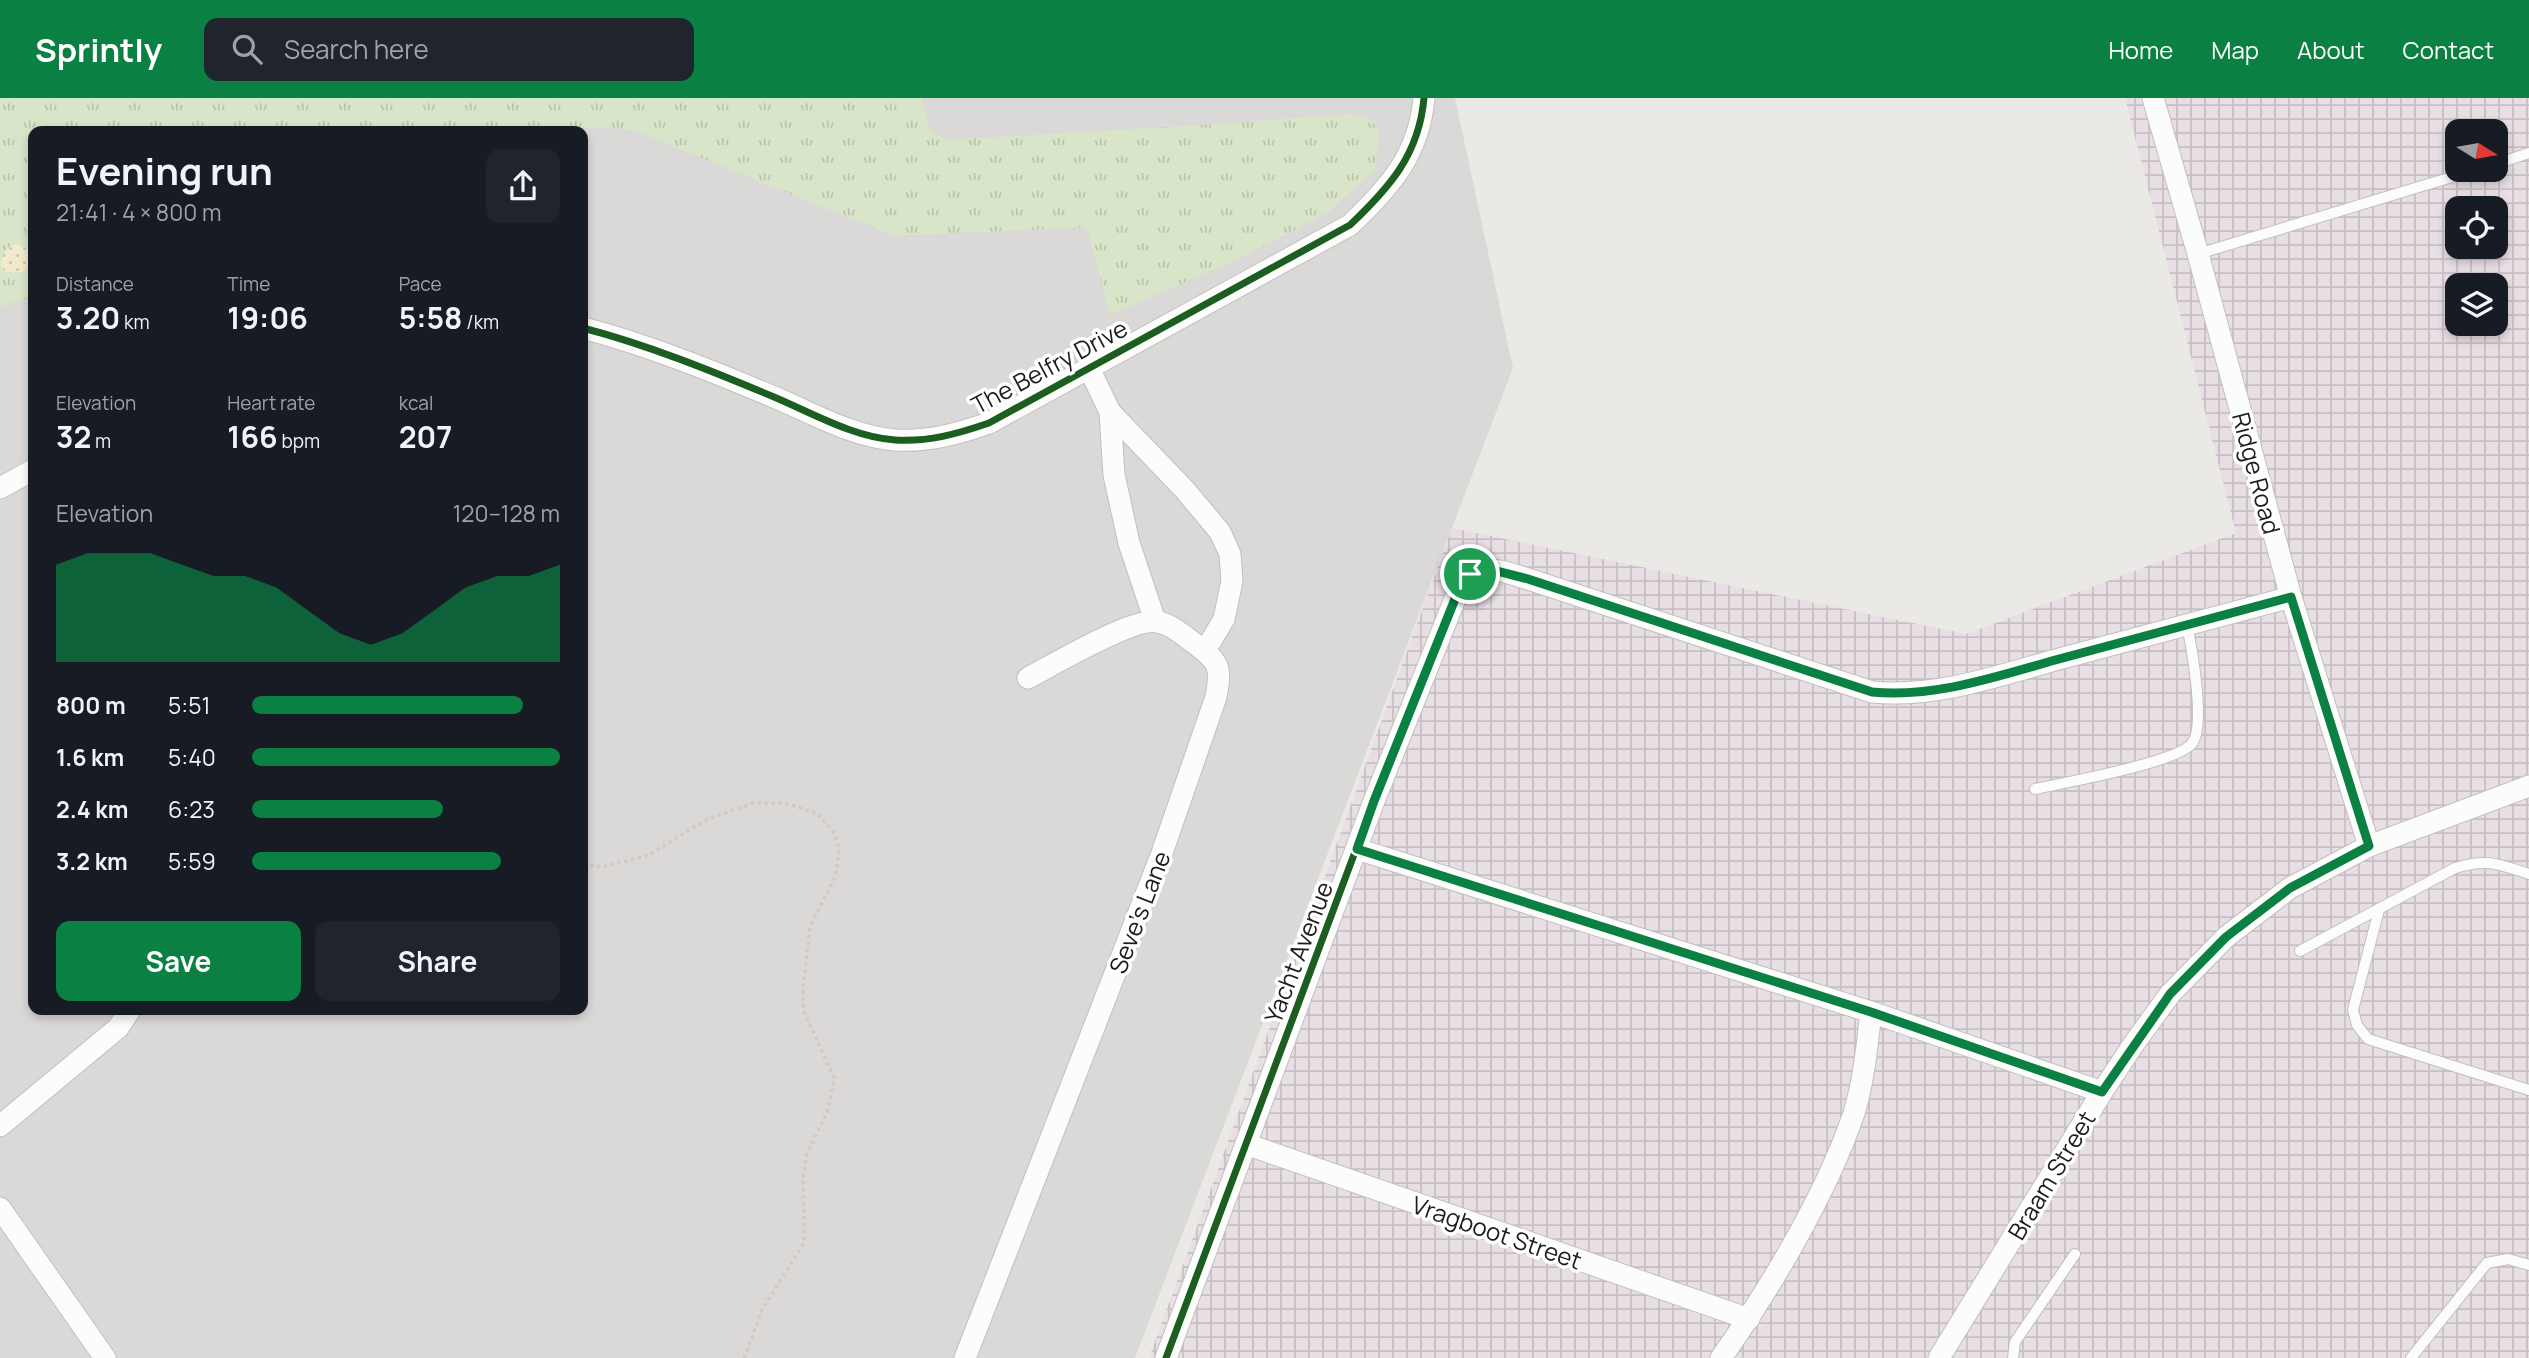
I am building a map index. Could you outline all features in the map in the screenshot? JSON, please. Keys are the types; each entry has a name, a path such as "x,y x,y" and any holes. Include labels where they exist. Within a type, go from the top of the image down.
{"street":[{"name":"The Belfry Drive","path":"588,329 726,377 861,434 892,440 946,437 989,423 1350,225 1385,192 1409,154 1422,117 1424,98"},
{"name":"Ridge Road","path":"2153,98 2291,597 2369,846"},
{"path":"1089,368 1110,412 1184,489 1220,532 1230,554 1232,581 1224,619 1205,651"},
{"path":"1028,678 1130,626 1155,621 1129,542 1114,475 1110,412"},
{"path":"0,488 28,473"},
{"name":"Yacht Avenue","path":"1166,1358 1374,801 1461,584 1470,574 1480,570 1493,570 1528,579 1872,692 1897,695 1922,693 1977,681 2187,625"},
{"path":"2187,625 2291,597"},
{"name":"Seve's Lane","path":"965,1358 1162,853 1216,697 1220,674 1215,659 1172,628 1155,621"},
{"name":"Braam Street","path":"1939,1358 2102,1092 2170,994 2226,937 2290,888 2369,846 2529,786"},
{"path":"1357,849 1871,1012 2102,1092"},
{"path":"1721,1358 1749,1319 1807,1218 1849,1125 1863,1077 1871,1012"},
{"path":"0,1126 118,1028 127,1015"},
{"name":"Vragboot Street","path":"1246,1144 1749,1319"},
{"path":"0,1209 102,1357"}],"lane":[{"path":"2508,160 2529,153"},
{"path":"2198,254 2445,179"},
{"path":"2035,789 2168,758 2193,744 2199,727 2193,653 2187,625"},
{"path":"2300,951 2455,868 2477,861 2496,863 2529,874"},
{"path":"2379,910 2353,1010 2357,1025 2368,1039 2529,1090"},
{"path":"2013,1358 2015,1342 2076,1254"},
{"path":"2412,1358 2487,1263 2508,1259 2529,1265"}],"path":[{"path":"588,865 603,867 649,855 706,820 753,803 785,803 817,813 833,831 839,848 836,875 810,927 803,988 803,1009 834,1078 829,1108 807,1154 803,1178 804,1243 762,1310 744,1358"}],"shaded area":[{"path":"0,98 1455,98 1513,368 1135,1358 0,1358"},
{"path":"2125,98 2529,98 2529,1358 1149,1358 1452,528 1966,634 2236,533"}],"green space":[{"path":"0,98 922,98 929,129 946,140 1352,114 1370,119 1379,131 1375,170 1328,212 1243,257 1110,315 1087,227 894,236 635,131 619,128 28,126 28,298 0,307"}],"sand":[{"path":"19,244 28,250 28,267 24,272 6,272 1,266 3,254 11,246"}],"cycle path":[{"path":"588,329 680,359 864,434 895,440 954,434 989,423 1350,225 1377,198 1400,169 1416,137 1424,98"},
{"path":"1166,1358 1374,801 1461,584 1469,577 1485,570 1510,573 1872,692 1896,693 1967,684 2291,597"}],"route":[{"path":"1480,570 1493,570 1528,579 1872,692 1897,695 1922,693 1977,681 2291,597 2369,846 2290,888 2226,937 2170,994 2102,1092 1871,1012 1357,849 1461,584 1470,574 1480,570"}]}
